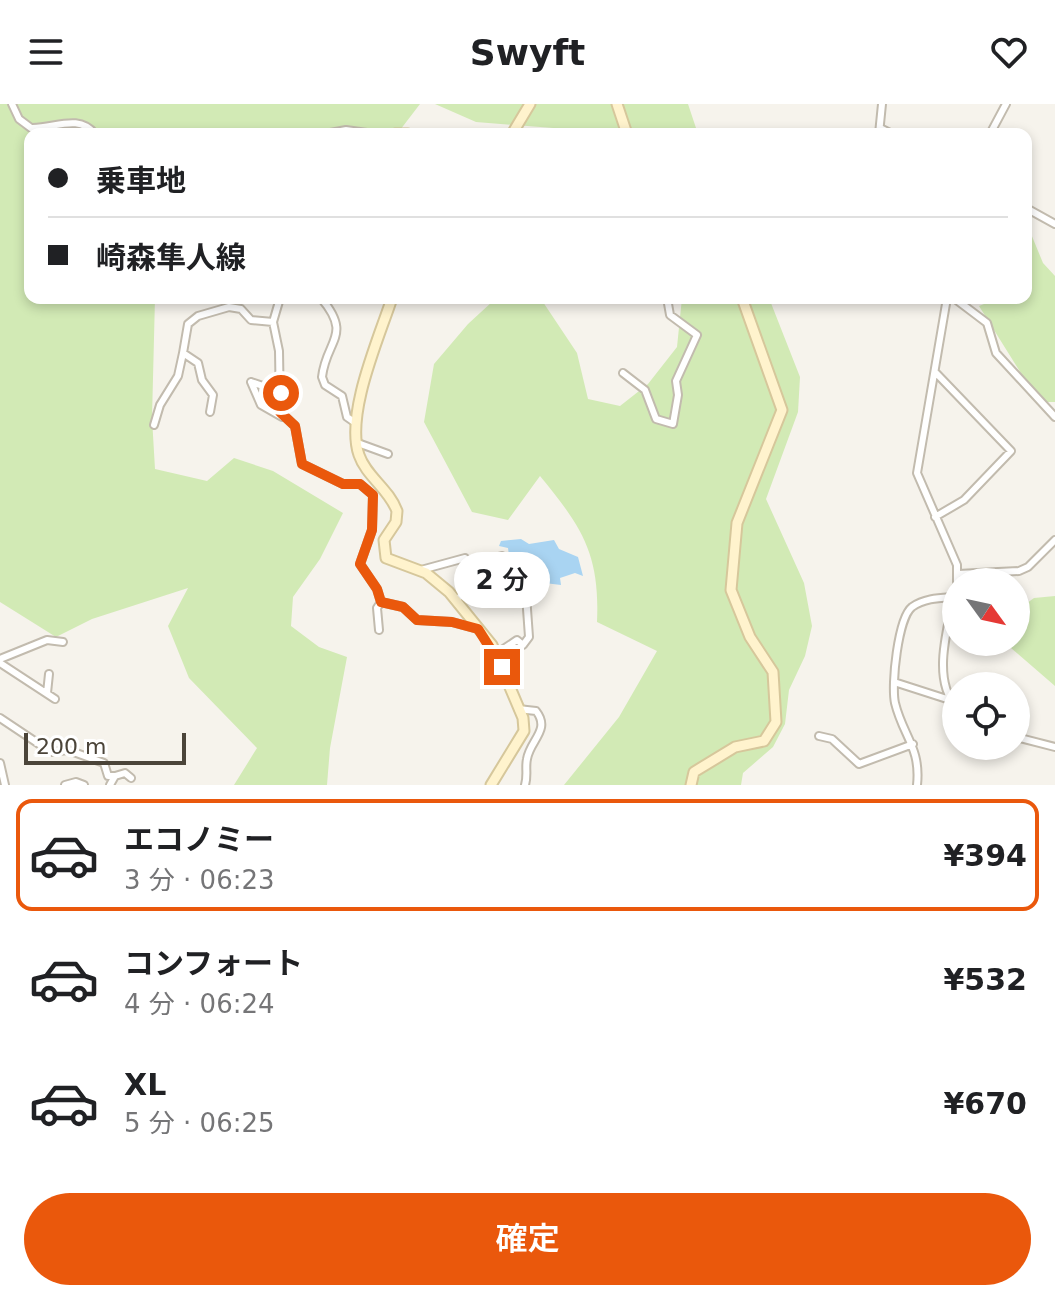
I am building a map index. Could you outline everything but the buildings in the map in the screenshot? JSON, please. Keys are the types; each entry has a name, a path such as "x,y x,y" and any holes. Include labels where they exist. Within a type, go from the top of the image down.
{"main road":[{"path":"516,128 530,104"},
{"path":"617,104 625,128"},
{"path":"390,304 363,389 355,442 364,465 397,511 396,522 384,540 384,554 393,563 421,570 442,584 496,654 518,709 524,731 491,785"},
{"path":"691,785 694,772 730,750 764,741 777,715 773,672 731,598 737,523 782,410 744,304"}],"street":[{"path":"12,104 19,119 31,128 76,122 90,128"},
{"path":"880,128 882,104"},
{"path":"993,128 1006,104"},
{"path":"1032,211 1055,224"},
{"path":"278,304 273,322 279,351 282,417"},
{"path":"325,304 339,331 322,377 325,385 342,396 347,417 357,424"},
{"path":"623,373 645,390 656,419 673,424 678,395 676,381 697,335 670,315 668,304"},
{"path":"946,304 917,473 953,568"},
{"path":"962,304 987,323 996,353 1055,417"},
{"path":"154,425 160,405 178,376 188,324 198,316 236,307 251,320 273,322"},
{"path":"183,353 198,363 202,380 214,401 210,412"},
{"path":"935,517 964,500 1011,451 936,373"},
{"path":"281,388 276,383 263,386 251,382 261,405 295,426 302,464 343,484 360,484 373,495 372,530 360,564 377,589 381,602"},
{"path":"355,442 388,454"},
{"path":"1026,568 1055,540"},
{"path":"421,570 451,559 465,558 471,564 502,556 510,587 526,595 529,637 523,645 517,640 496,654"},
{"path":"455,600 467,591 490,588 493,584"},
{"path":"917,785 918,758 899,715 894,682 907,613 927,600 942,598"},
{"path":"381,602 403,607 417,620 452,622 478,629"},
{"path":"379,630 377,608 381,602"},
{"path":"0,661 47,640 63,642"},
{"path":"0,661 55,699"},
{"path":"47,693 49,674"},
{"path":"894,682 942,699"},
{"path":"518,709 536,711 542,725 529,751 525,785"},
{"path":"0,718 51,752 68,750 104,763 108,776 125,773 131,778"},
{"path":"819,736 832,739 859,764 913,744"},
{"path":"1030,741 1055,747"},
{"path":"0,763 5,785"},
{"path":"110,785 115,776"},
{"path":"65,785 76,782 84,785"}],"green space":[{"path":"0,104 420,104 402,128 24,128 24,304 155,304 152,418 155,469 207,481 234,458 273,471 343,513 320,559 293,597 291,626 319,647 347,657 330,748 327,785 234,785 257,748 189,678 168,626 188,588 92,619 56,637 0,602"},
{"path":"435,104 688,104 696,128 553,128 476,122"},
{"path":"1032,236 1043,263 1055,276 1055,402 1039,402 979,306 1032,304"},
{"path":"490,304 544,304 577,353 588,399 620,406 648,384 677,347 681,304 771,304 800,377 798,412 766,499 804,583 812,626 805,656 789,690 785,724 773,747 743,773 741,785 564,785 619,717 657,651 597,622 595,578 585,543 567,511 540,476 508,520 472,512 424,422 434,364"},
{"path":"1055,596 1055,686 1020,656 1030,656 1030,601"}],"water":[{"path":"521,539 529,544 554,540 559,549 578,557 583,576 575,573 560,578 561,585 512,579 508,548 499,546 501,541"}],"route":[{"path":"281,393 280,412 295,426 302,464 334,481 360,484 370,489 373,495 372,530 360,564 377,589 381,602 403,607 417,620 452,622 478,629 492,645 502,667"}]}
